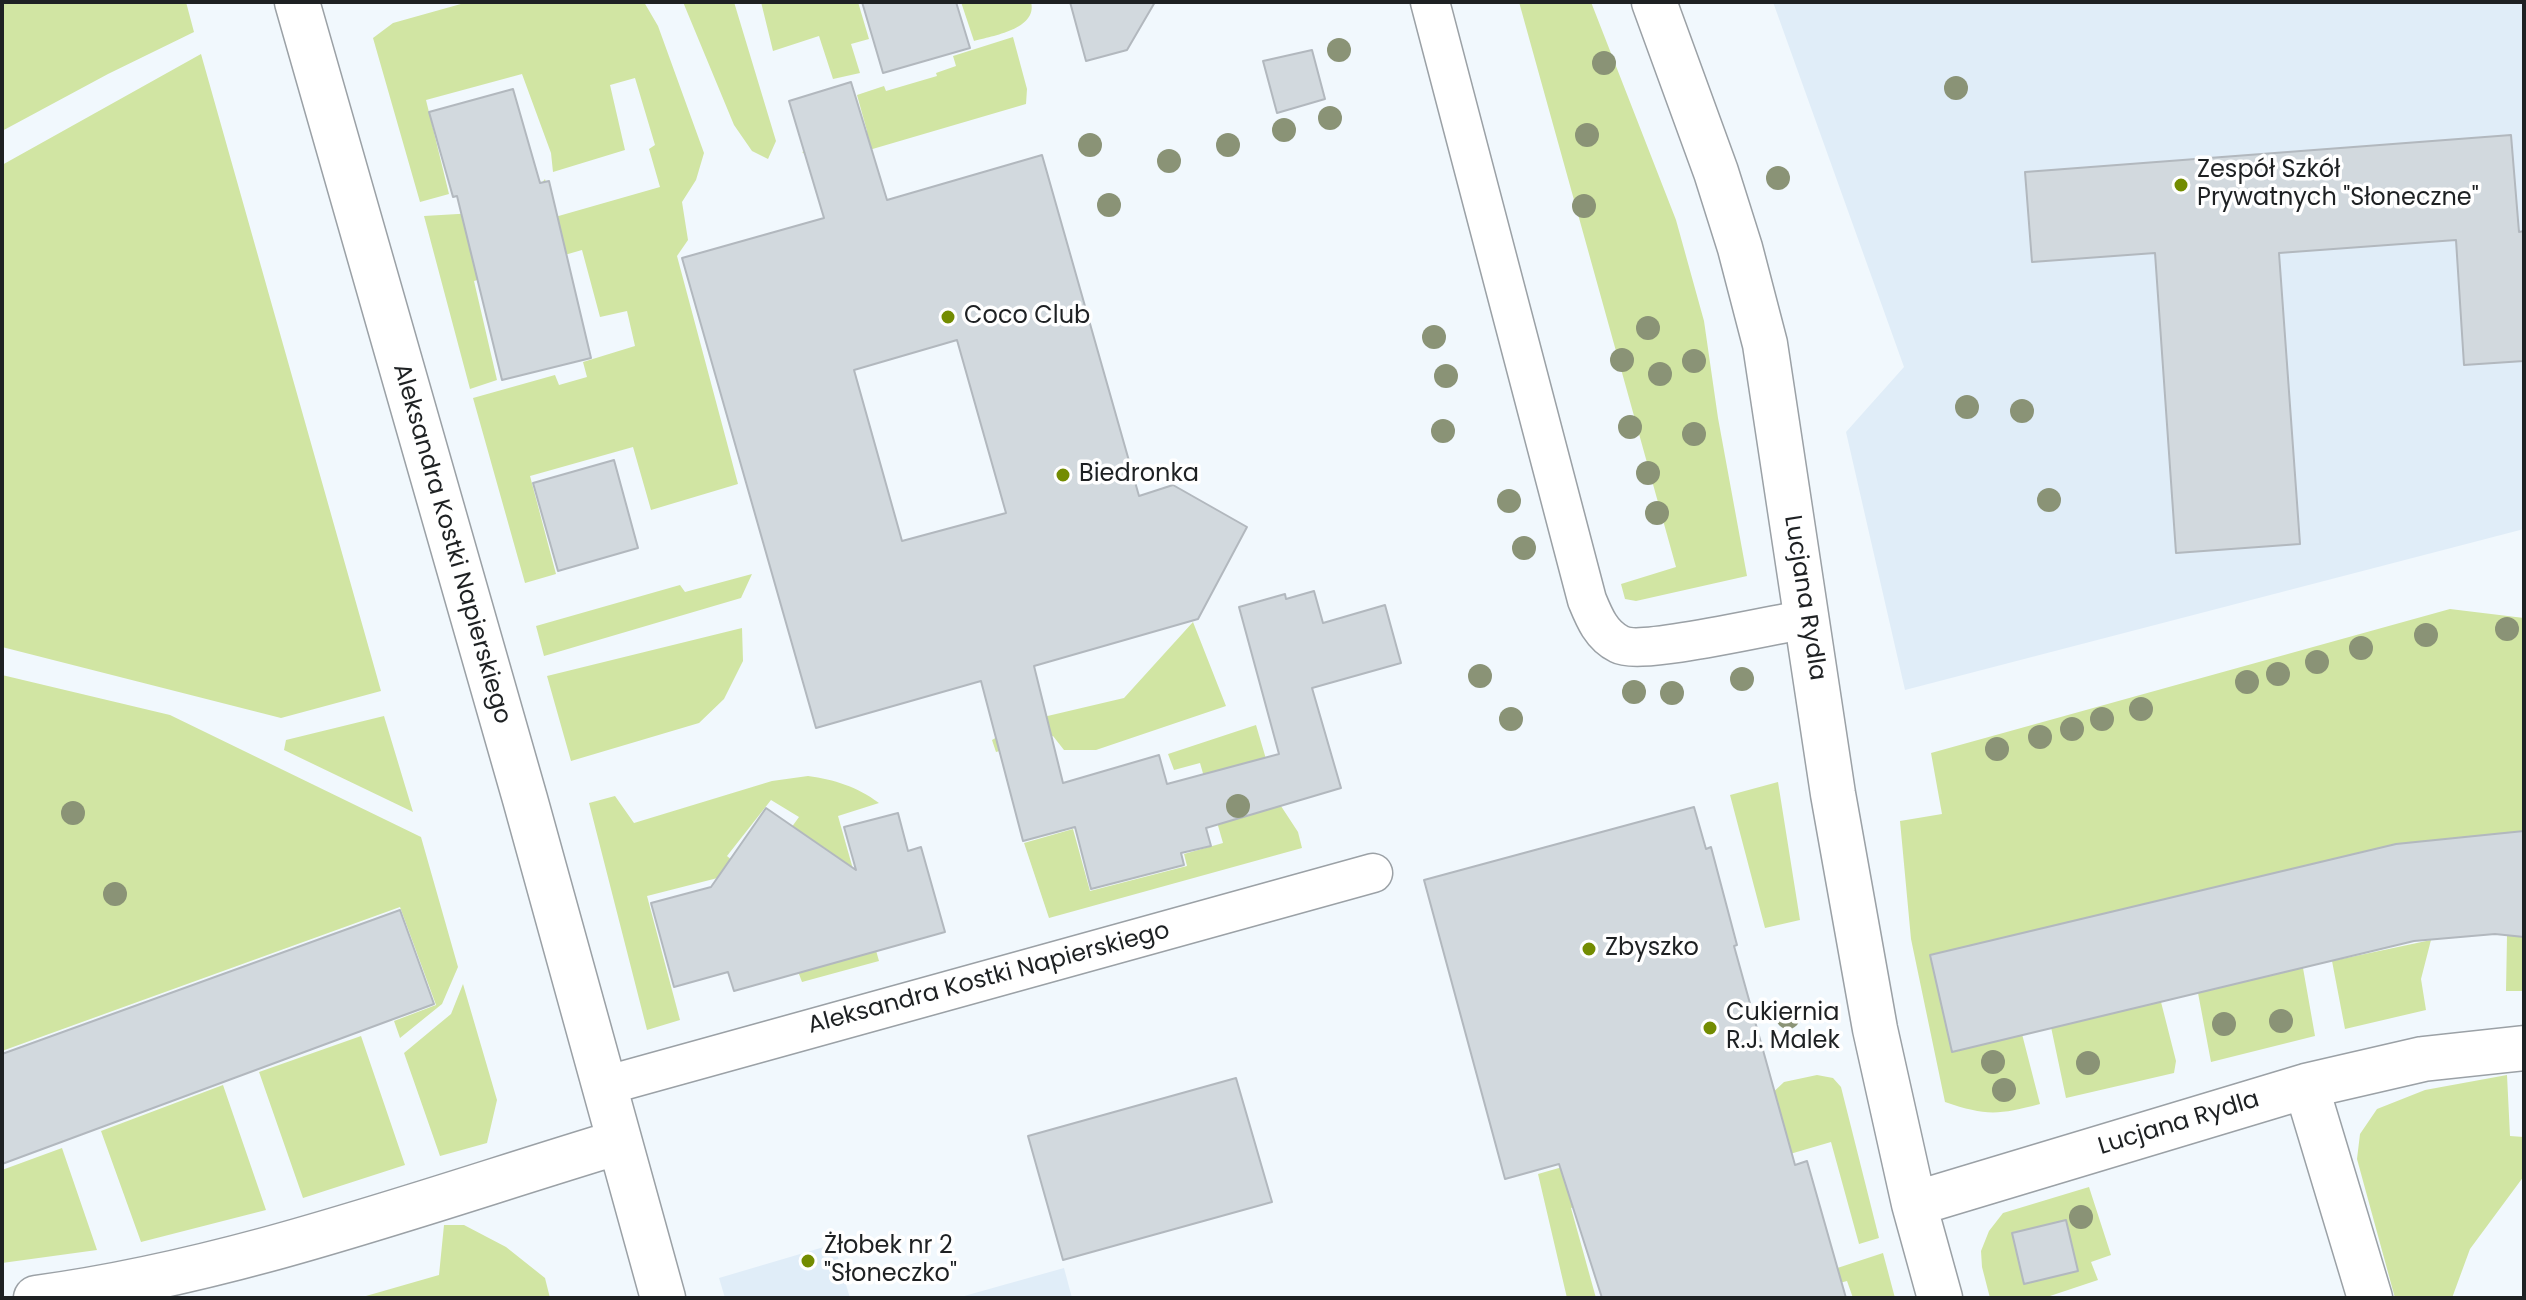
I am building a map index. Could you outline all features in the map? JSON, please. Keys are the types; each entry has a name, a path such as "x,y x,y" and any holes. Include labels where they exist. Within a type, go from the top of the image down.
{"street":[{"name":"Aleksandra Kostki Napierskiego","path":"297,2 525,799 663,1298"},
{"name":"Lucjana Rydla","path":"1654,2 1716,172 1765,344 1833,794 1875,1029 1914,1204 1940,1298"},
{"name":"Lucjana Rydla","path":"1914,1204 2306,1086 2423,1059 2524,1048"},
{"path":"2306,1086 2370,1298"},
{"path":"36,1298 129,1283 211,1265 619,1142"}],"lane":[{"path":"1430,2 1587,600 1599,628 1620,645 1647,648 1808,619"},
{"name":"Aleksandra Kostki Napierskiego","path":"604,1086 1373,873"}],"shaded area":[{"name":"Zespół Szkół Prywatnych \"Słoneczne\"","path":"1773,2 2524,2 2524,529 1905,690 1846,432 1904,367"},
{"name":"Żłobek nr 2 \"Słoneczko\"","path":"834,1244 850,1298 725,1298 719,1278"},
{"name":"Żłobek nr 2 \"Słoneczko\"","path":"1064,1268 1072,1298 957,1298"}],"green space":[{"path":"2,2 186,2 194,32 2,131"},
{"path":"468,2 644,2 658,26 704,153 696,180 682,202 688,240 677,256 738,484 651,510 633,447 530,476 556,574 525,583 473,398 555,375 559,385 587,377 583,362 635,346 627,311 600,317 582,250 474,281 497,380 470,389 424,216 475,213 528,199 545,179 555,217 660,187 649,149 655,145 635,78 610,85 625,150 553,172 551,153 522,74 426,100 449,194 420,202 373,38 393,23"},
{"path":"683,2 734,2 776,141 768,159 752,151 734,125"},
{"path":"761,2 858,2 869,39 851,44 860,73 833,79 819,36 773,51"},
{"path":"961,2 1031,2 1031,11 1028,19 1012,30 974,41"},
{"path":"1519,2 1591,2 1676,220 1704,321 1747,576 1636,601 1625,599 1621,584 1676,567"},
{"path":"1013,37 1027,89 1026,104 818,165 802,152 867,131 857,95 884,86 886,91 937,76 936,73 956,66 953,56"},
{"path":"201,54 381,691 281,718 2,647 2,165"},
{"path":"752,574 741,598 544,656 536,626 680,585 685,592"},
{"path":"2450,609 2524,618 2524,834 2501,833 2396,844 1931,955 1952,1051 2022,1034 2040,1104 1992,1112 1971,1110 1945,1102 1911,939 1900,821 1942,814 1931,753"},
{"path":"1193,622 1226,706 1096,750 1064,750 1053,736 996,752 992,740 1022,722 1124,698"},
{"path":"742,628 743,661 724,699 699,723 571,761 547,676"},
{"path":"2,675 170,715 421,837 458,967 442,1004 400,1038 394,1021 436,1005 400,907 2,1051"},
{"path":"384,716 413,812 284,750 286,740"},
{"path":"1256,725 1279,803 1298,832 1302,848 1049,918 1024,843 1073,829 1090,891 1187,866 1184,854 1223,843 1200,763 1174,770 1168,754"},
{"path":"808,776 845,785 879,803 838,816 879,961 802,982 760,871 799,817 771,800 727,856 745,871 647,896 680,1020 647,1030 589,803 615,796 634,823 772,781"},
{"path":"1778,782 1800,920 1765,928 1730,795"},
{"path":"2507,936 2524,936 2524,991 2506,991"},
{"path":"2431,940 2421,979 2426,1010 2345,1029 2332,961"},
{"path":"2303,968 2315,1036 2211,1062 2198,993"},
{"path":"463,984 497,1100 487,1143 440,1156 404,1053 451,1014"},
{"path":"2161,1002 2176,1061 2174,1073 2066,1098 2051,1027"},
{"path":"361,1036 405,1165 303,1198 259,1072"},
{"path":"1817,1075 1833,1078 1841,1087 1879,1238 1859,1244 1831,1142 1694,1182 1642,1190 1571,1208 1596,1298 1567,1298 1538,1174 1660,1139 1766,1099 1784,1082"},
{"path":"2507,1075 2510,1136 2524,1137 2524,1176 2470,1249 2452,1298 2395,1298 2357,1159 2360,1134 2377,1109 2425,1090"},
{"path":"223,1085 266,1210 141,1242 101,1131"},
{"path":"62,1148 97,1250 2,1263 2,1170"},
{"path":"2089,1187 2111,1255 2091,1262 2098,1280 2044,1298 1990,1298 1981,1251 1989,1231 2003,1213"},
{"path":"444,1225 464,1225 506,1247 545,1278 550,1298 359,1298 439,1275"},
{"path":"1883,1253 1895,1298 1853,1298 1847,1281 1803,1293 1746,1298"}],"building":[{"path":"862,2 956,2 970,48 883,73"},
{"path":"1070,2 1155,2 1127,50 1086,61"},
{"path":"1312,50 1325,99 1277,113 1263,61"},
{"path":"851,82 887,200 1042,155 1139,496 1173,485 1247,527 1198,619 1034,666 1063,783 1159,755 1167,784 1279,754 1239,607 1285,594 1286,599 1314,591 1323,623 1385,605 1401,663 1312,688 1341,788 1206,828 1211,846 1181,853 1184,865 1091,889 1075,827 1023,841 981,681 816,728 682,258 824,218 789,101","holes":["957,340 1006,513 902,541 854,370"]},
{"path":"513,89 540,183 549,181 591,358 502,380 457,196 453,197 429,112"},
{"path":"2511,135 2519,232 2524,231 2524,361 2464,365 2456,240 2279,253 2300,544 2176,553 2155,253 2032,262 2025,172"},
{"path":"614,460 638,548 558,571 533,483"},
{"path":"1694,807 1706,849 1711,847 1737,945 1734,946 1795,1165 1807,1161 1846,1298 1602,1298 1559,1164 1505,1179 1424,880"},
{"path":"766,808 856,870 844,827 898,813 908,851 921,847 945,932 734,991 728,972 674,987 651,903 711,887"},
{"path":"2524,831 2524,937 2495,934 2414,941 1952,1052 1930,955 2396,844"},
{"path":"400,910 434,1004 2,1164 2,1054"},
{"path":"1236,1078 1272,1202 1063,1260 1028,1136"},
{"path":"2066,1220 2078,1271 2024,1284 2012,1233"}],"place":[{"name":"Zespół Szkół Prywatnych \"Słoneczne\"","path":"2181,185"},
{"name":"Coco Club","path":"948,317"},
{"name":"Biedronka","path":"1063,475"},
{"name":"Zbyszko","path":"1589,949"},
{"name":"Cukiernia R.J. Malek","path":"1710,1028"},
{"name":"Żłobek nr 2 \"Słoneczko\"","path":"808,1261"}]}
